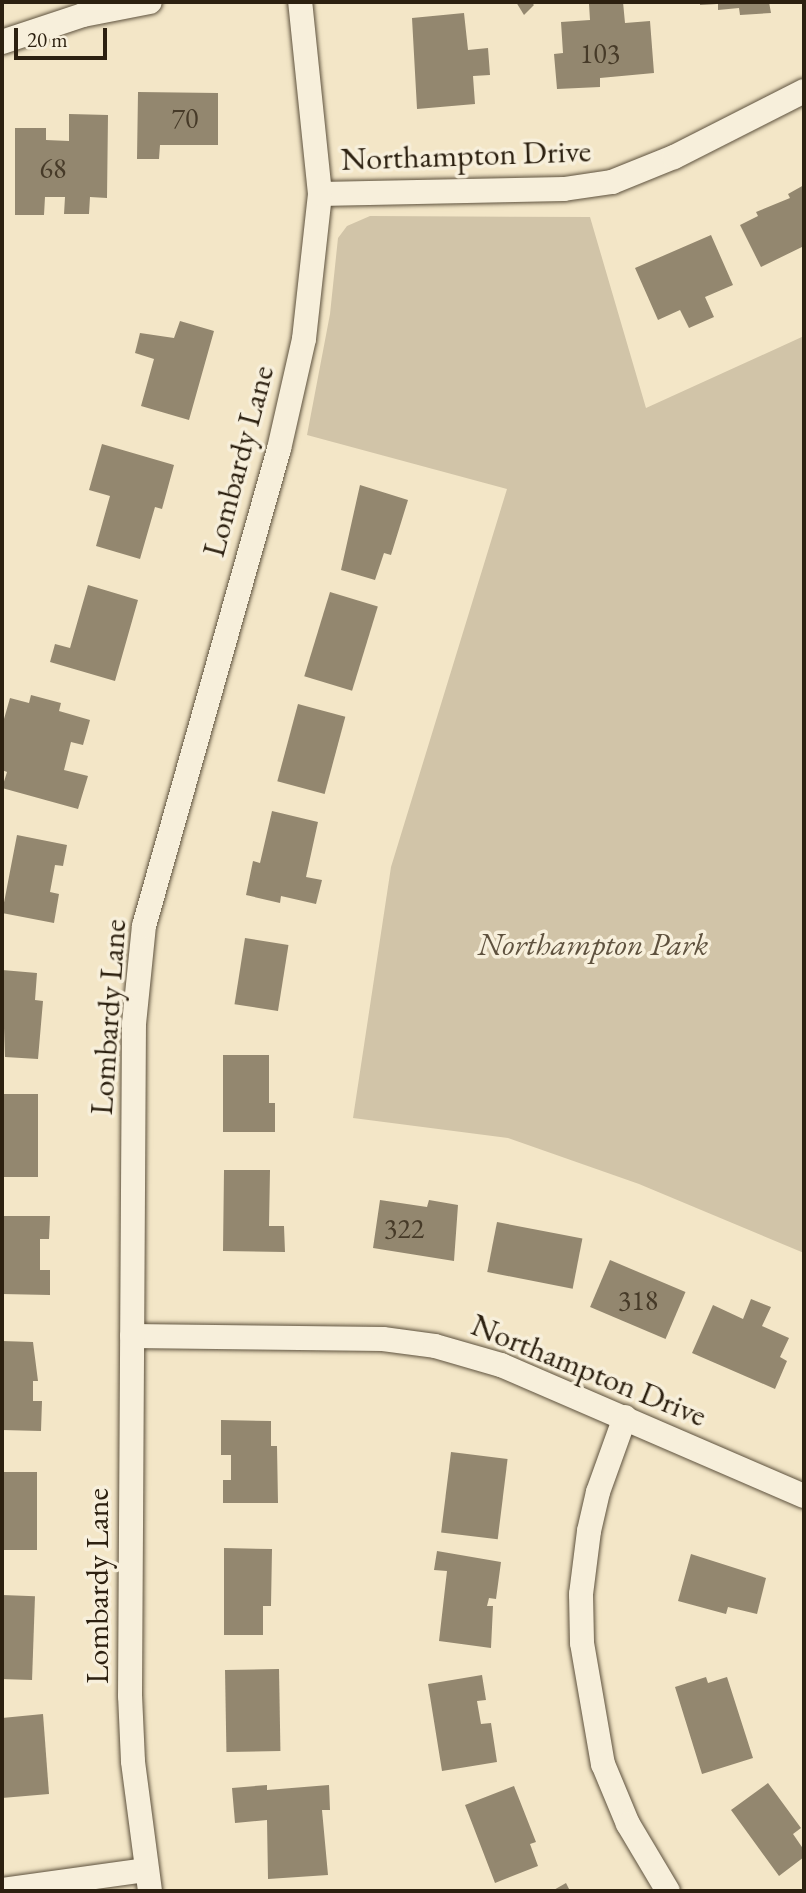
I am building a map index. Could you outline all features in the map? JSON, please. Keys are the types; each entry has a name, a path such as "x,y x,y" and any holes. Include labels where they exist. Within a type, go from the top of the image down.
{"street":[{"path":"2,42 83,15 150,2"},
{"name":"Lombardy Lane","path":"148,1881 130,1696 134,1024 144,926 279,449 304,339 320,194 300,2"},
{"name":"Northampton Drive","path":"320,194 564,189 612,182 674,157 804,92"},
{"name":"Northampton Drive","path":"132,1336 383,1339 435,1346 501,1365 804,1496"},
{"path":"625,1417 598,1492 584,1562 582,1643 587,1689 607,1774 628,1824 668,1891"},
{"path":"2,1890 148,1881"}],"green space":[{"name":"Northampton Park","path":"370,216 590,217 646,408 804,336 804,1253 639,1184 508,1138 353,1118 391,867 507,489 307,435 330,314 338,238 347,226"}],"building":[{"path":"516,2 531,2 534,5 524,15"},
{"path":"623,2 625,23 650,21 654,73 600,78 600,87 557,89 554,54 563,53 561,22 590,20 589,4"},
{"path":"700,2 717,2 717,4 700,5"},
{"path":"718,2 769,2 771,13 740,15 739,8 718,10"},
{"path":"464,13 468,50 488,48 490,75 473,76 475,104 417,109 412,18"},
{"path":"138,92 218,93 218,145 160,145 159,159 137,159"},
{"path":"69,114 108,115 107,198 90,197 89,214 64,214 65,197 45,197 44,215 15,215 15,128 46,128 46,140 69,141"},
{"path":"804,185 804,246 761,267 740,225 758,216 756,212 790,198 788,194"},
{"path":"711,235 733,285 705,297 714,317 689,328 680,310 658,320 635,268"},
{"path":"180,321 214,331 189,420 141,406 154,359 135,353 140,333 174,338"},
{"path":"102,444 174,465 162,509 155,507 140,559 96,546 110,496 89,490"},
{"path":"360,485 408,500 391,555 384,553 375,580 341,570"},
{"path":"88,585 138,600 115,681 50,662 55,644 70,648"},
{"path":"330,592 378,607 352,691 304,676"},
{"path":"31,695 61,703 59,711 90,720 83,745 71,742 64,770 88,776 78,809 2,788 7,772 2,770 2,726 10,698 29,703"},
{"path":"298,704 345,717 325,794 277,781"},
{"path":"272,811 318,822 306,877 322,880 316,904 281,896 280,903 246,895 253,861 260,863"},
{"path":"17,835 67,845 63,866 55,865 50,892 59,894 54,923 2,913"},
{"path":"245,938 288,945 278,1011 235,1004"},
{"path":"2,970 37,973 35,1000 43,1001 38,1059 5,1057"},
{"path":"223,1055 269,1055 269,1103 275,1103 275,1132 223,1132"},
{"path":"2,1094 38,1094 38,1177 2,1177"},
{"path":"224,1170 270,1170 269,1226 284,1226 285,1252 223,1251"},
{"path":"380,1200 427,1207 429,1200 458,1205 454,1261 373,1248"},
{"path":"2,1216 50,1216 49,1239 40,1239 40,1270 50,1270 50,1295 2,1294"},
{"path":"497,1222 582,1239 573,1289 487,1272"},
{"path":"610,1260 685,1292 666,1339 590,1307"},
{"path":"751,1299 771,1307 762,1326 789,1338 780,1357 787,1361 775,1389 692,1353 713,1305 743,1319"},
{"path":"2,1341 33,1342 38,1381 33,1381 33,1401 42,1401 41,1431 2,1430"},
{"path":"221,1420 271,1421 271,1446 277,1446 278,1503 223,1503 223,1480 231,1480 231,1455 221,1455"},
{"path":"451,1452 508,1459 498,1539 441,1532"},
{"path":"2,1472 37,1472 37,1550 2,1550"},
{"path":"224,1548 272,1549 271,1606 263,1606 263,1635 224,1635"},
{"path":"437,1551 501,1562 496,1599 489,1598 487,1606 493,1606 491,1648 439,1641 447,1571 434,1570"},
{"path":"691,1554 766,1578 757,1614 728,1607 726,1614 678,1601"},
{"path":"2,1595 35,1596 32,1680 2,1679"},
{"path":"279,1669 280,1751 226,1752 225,1670"},
{"path":"482,1675 486,1700 477,1701 481,1724 491,1723 497,1762 442,1771 428,1684"},
{"path":"706,1677 708,1683 727,1677 753,1758 702,1774 675,1687"},
{"path":"43,1714 49,1794 2,1798 2,1718"},
{"path":"768,1783 801,1828 793,1834 804,1850 804,1857 779,1876 731,1810"},
{"path":"267,1785 267,1790 329,1785 330,1810 322,1810 328,1875 268,1879 267,1820 235,1823 232,1788"},
{"path":"514,1786 536,1842 530,1844 538,1866 495,1883 465,1805"},
{"path":"566,1883 570,1891 552,1891"}]}
